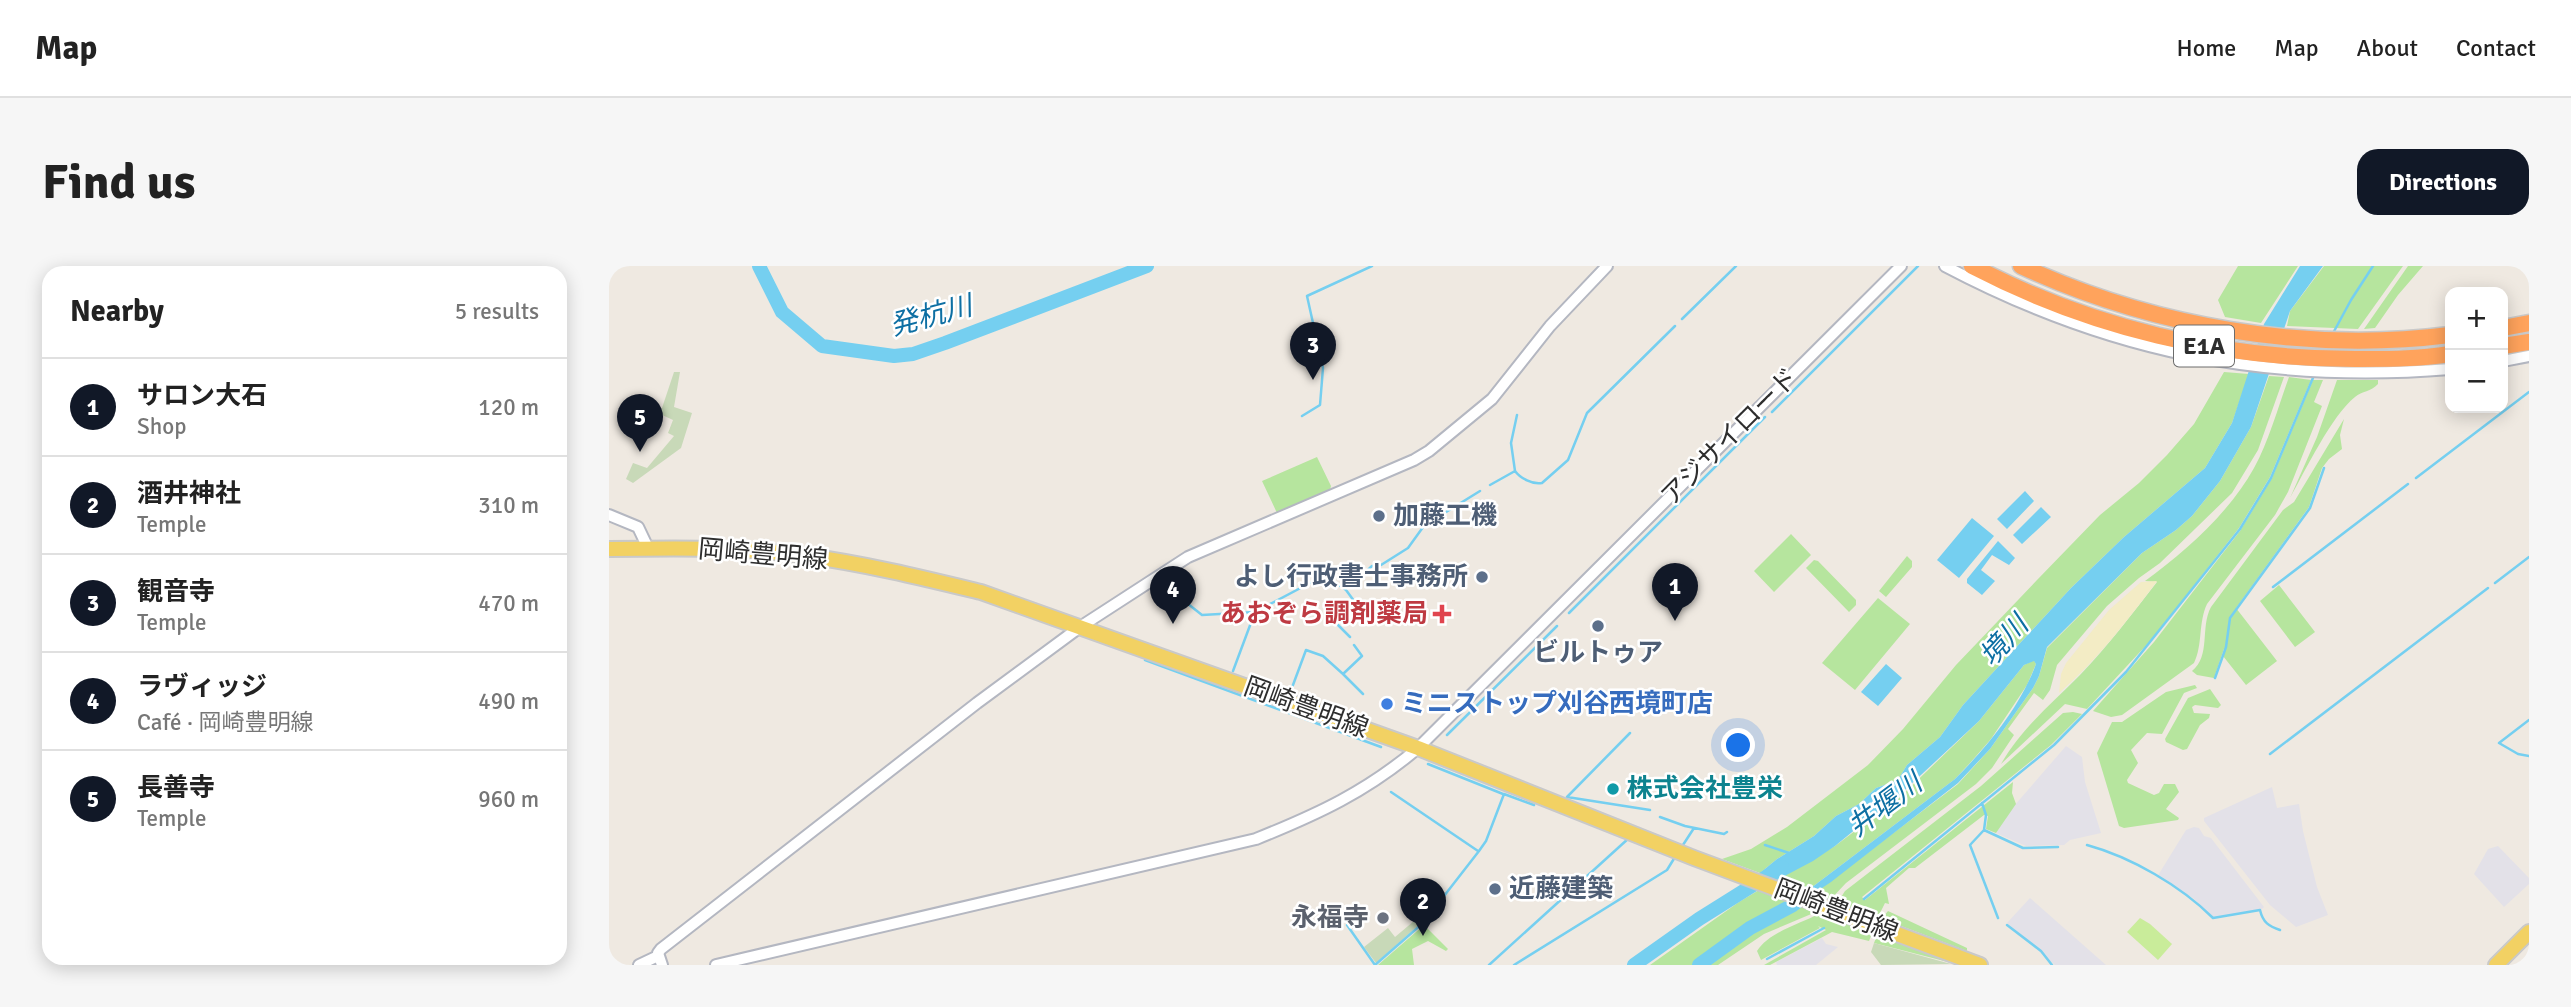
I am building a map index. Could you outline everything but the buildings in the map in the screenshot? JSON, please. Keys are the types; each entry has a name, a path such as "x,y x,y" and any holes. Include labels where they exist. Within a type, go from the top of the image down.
{"highway":[{"name":"E1A","path":"1972,266 2085,314 2139,331 2218,349 2256,355 2309,358 2391,359 2445,354"},
{"name":"E1A","path":"2021,266 2128,307 2257,334 2386,340 2445,335"},
{"path":"2508,327 2529,323"},
{"path":"2508,345 2529,342"}],"main road":[{"name":"岡崎豊明線","path":"609,549 745,550 852,563 981,592 1418,748 1694,858 1980,965"},
{"path":"2497,965 2529,932"}],"street":[{"path":"639,965 660,961 661,949 977,703 1080,627 1188,557 1414,460 1429,451 1492,399 1545,331 1607,266"},
{"name":"アジサイロード","path":"716,965 1256,839 1332,807 1369,785 1418,748 1901,266"},
{"path":"1945,266 2022,304 2142,346 2223,362 2277,369 2338,373 2445,369"},
{"path":"2508,360 2529,356"},
{"path":"609,515 638,527 648,548"}],"shaded area":[{"path":"2066,746 2082,757 2085,782 2101,833 2070,840 2064,845 2026,846 1996,833 2007,814"},
{"path":"2272,787 2277,808 2299,804 2317,887 2328,915 2296,927 2270,905 2204,821 2204,818"},
{"path":"2199,828 2204,836 2211,838 2264,907 2261,910 2213,918 2193,898 2157,877 2186,830"},
{"path":"2498,846 2529,878 2529,884 2504,907 2474,874 2488,849"},
{"path":"2030,898 2106,965 2055,965 2007,923"},
{"path":"1822,938 1826,944 1838,947 1816,965 1777,965 1776,962"}],"green space":[{"path":"2238,266 2298,266 2261,323 2225,317 2218,300"},
{"path":"2324,266 2403,266 2358,329 2287,326 2290,311"},
{"path":"2408,266 2423,266 2375,328 2364,329"},
{"path":"674,372 680,372 674,407 692,413 681,448 633,483 626,479 633,463 647,468 674,436 668,433 673,420 660,414"},
{"path":"2224,372 2249,374 2232,423 2205,468 2124,537 2071,588 1963,705 1940,737 1907,765 1899,778 1876,788 1859,804 1836,816 1814,836 1760,873 1722,859 1751,849 1787,827 1868,765 1903,729 1956,665 2037,580 2100,515 2139,483 2167,455 2194,424"},
{"path":"2269,376 2284,377 2258,450 2232,493 2160,563 2107,606 2057,665 2050,690 2043,700 2034,693 2008,729 2014,735 1992,768 1976,784 1846,883 1830,900 1813,894 1958,784 1990,749 2033,688 2047,648 2142,553 2192,516 2220,481 2251,427"},
{"path":"2289,377 2311,380 2270,477 2239,528 2152,639 2087,709 2065,704 2001,764 2028,727 2100,653 2157,582 2145,581 2219,516 2244,485 2269,435"},
{"path":"2313,380 2323,380 2314,402 2322,406 2288,492 2275,515 2207,604 2194,663 2122,715 2111,717 2093,711 2154,642 2240,531 2272,478"},
{"path":"2337,380 2378,380 2378,384 2346,405 2319,444 2290,498 2317,437"},
{"path":"2344,419 2340,435 2342,449 2322,468 2309,507 2236,608 2277,661 2246,685 2223,656 2225,647 2214,678 2197,675 2192,671 2201,657 2211,607 2283,510 2294,502"},
{"path":"1317,457 1331,486 1330,490 1277,513 1262,481"},
{"path":"1791,534 1811,555 1774,592 1754,571"},
{"path":"1907,556 1912,561 1912,567 1886,597 1879,591"},
{"path":"1814,560 1856,600 1856,605 1849,612 1806,568"},
{"path":"2279,585 2315,632 2295,647 2260,601"},
{"path":"1878,598 1910,624 1855,690 1822,663"},
{"path":"2034,660 2036,664 2027,685 1991,739 1955,779 1807,891 1777,880 1835,846 1900,797 1979,721 2024,665"},
{"path":"2195,685 2197,688 2184,693 2162,734 2147,733 2131,750 2138,763 2127,780 2128,783 2154,795 2159,793 2164,784 2175,784 2179,792 2166,809 2179,818 2178,820 2124,828 2119,826 2097,753 2112,722 2122,722 2166,692"},
{"path":"2210,689 2221,705 2218,708 2195,705 2192,707 2194,713 2210,714 2200,725 2187,749 2183,750 2166,742 2165,739 2188,698"},
{"path":"2063,713 2082,714 2051,745 1862,897 1865,900 2013,782 2012,793 2016,804 1996,833 1986,829 1988,816 1984,815 1915,868 1909,868 1886,888 1889,904 1885,903 1879,915 1883,917 1888,911 1967,948 1967,951 1838,902 1845,891 1981,786"},
{"path":"1759,890 1791,902 1744,928 1693,965 1650,965 1739,902"},
{"path":"1798,905 1816,912 1764,934 1718,965 1702,965 1742,936"},
{"path":"1820,913 1952,963 1874,943 1876,938 1871,936 1869,941 1832,932 1770,965 1764,965 1826,930 1818,926 1820,928 1761,960 1757,951 1778,933"},
{"path":"2140,918 2172,944 2158,960 2127,932"},
{"path":"1414,921 1421,923 1376,963 1364,947 1388,928 1395,937"},
{"path":"1424,925 1448,949 1446,951 1428,941 1412,949 1414,965 1378,965"},
{"path":"1874,943 1951,964 1881,965 1871,952"}],"sand":[{"path":"2157,581 2099,654 2059,693 2061,674 2066,663 2109,610 2141,582"}],"water":[{"path":"2300,266 2323,266 2290,311 2251,427 2220,481 2192,516 2142,553 2047,647 2033,688 1990,749 1958,783 1831,882 1813,894 1807,891 1955,779 1979,754 2012,711 2029,680 2036,664 2034,661 2024,665 1979,721 1879,814 1868,819 1813,861 1777,880 1760,873 1814,836 1836,816 1859,804 1876,788 1899,778 1907,765 1940,737 1963,705 2071,588 2124,537 2205,468 2232,423 2264,324"},
{"path":"2025,491 2034,501 2007,529 1997,519"},
{"path":"2041,507 2051,517 2022,544 2013,535"},
{"path":"1972,518 1994,536 1959,578 1937,560"},
{"path":"1998,541 2015,558 2009,565 1992,555 1981,570 1995,581 1982,595 1967,583 1967,579"},
{"path":"1886,664 1902,678 1878,706 1861,692"}],"waterway":[{"name":"発杭川","path":"759,266 782,312 822,346 894,356 913,354 945,343 1147,266"},
{"path":"1302,416 1320,405 1323,368 1307,296 1372,266"},
{"path":"1682,319 1736,266"},
{"path":"1772,412 1918,266"},
{"path":"2332,335 2373,266"},
{"path":"1515,471 1527,480 1542,483 1568,460 1587,413 1675,326"},
{"path":"1864,899 2054,745 2126,672 2240,529 2271,478 2315,373"},
{"path":"2416,478 2529,392"},
{"path":"1490,485 1515,471 1511,443 1517,415"},
{"path":"1569,613 1765,417"},
{"path":"2215,678 2226,647 2230,618 2310,508 2324,468"},
{"path":"2273,587 2408,484"},
{"path":"1438,517 1480,491"},
{"path":"1352,585 1372,566 1381,565 1408,548 1426,523"},
{"path":"2495,583 2529,557"},
{"path":"1178,596 1202,615 1255,612 1327,574"},
{"path":"1336,583 1346,590 1357,605 1336,623 1350,637"},
{"path":"2270,754 2488,588"},
{"path":"1233,671 1255,612"},
{"path":"1447,735 1557,626"},
{"path":"1354,645 1362,656 1343,674 1363,694"},
{"path":"1290,693 1306,650 1323,656 1343,674"},
{"path":"1145,660 1381,747"},
{"path":"2529,720 2499,743 2518,754 2529,756"},
{"path":"1630,733 1567,797 1650,810"},
{"path":"1428,764 1503,794"},
{"path":"1391,792 1478,851"},
{"path":"1375,965 1423,923 1479,851 1486,841 1504,794 1534,805"},
{"path":"1982,803 1986,815 1984,830 2023,848 2058,847"},
{"path":"1660,817 1685,826 1724,834 1727,832"},
{"path":"1681,848 1694,828"},
{"path":"1984,830 1970,845 1998,918"},
{"path":"1489,965 1629,838"},
{"path":"1765,845 1789,853"},
{"path":"2087,845 2121,857 2155,874 2213,918 2260,910 2267,923 2280,930"},
{"path":"1514,965 1667,870 1675,857"},
{"name":"境川","path":"1634,965 1699,919 1782,867"},
{"name":"井堰川","path":"1699,965 1750,928 1793,905 1809,893"},
{"path":"1347,925 1375,965"},
{"path":"2007,925 2041,951 2052,965"},
{"path":"1767,959 1824,928"}],"place":[{"name":"観音寺","path":"1313,380"},
{"name":"長善寺","path":"640,452"},
{"name":"加藤工機","path":"1379,516"},
{"name":"よし行政書士事務所","path":"1482,577"},
{"name":"あおぞら調剤薬局","path":"1442,614"},
{"name":"サロン大石","path":"1675,621"},
{"name":"ラヴィッジ","path":"1173,624"},
{"name":"ビルトゥア","path":"1598,626"},
{"name":"ミニストップ刈谷西境町店","path":"1387,704"},
{"name":"株式会社豊栄","path":"1613,789"},
{"name":"近藤建築","path":"1495,889"},
{"name":"永福寺","path":"1383,918"},
{"name":"酒井神社","path":"1423,936"}]}
